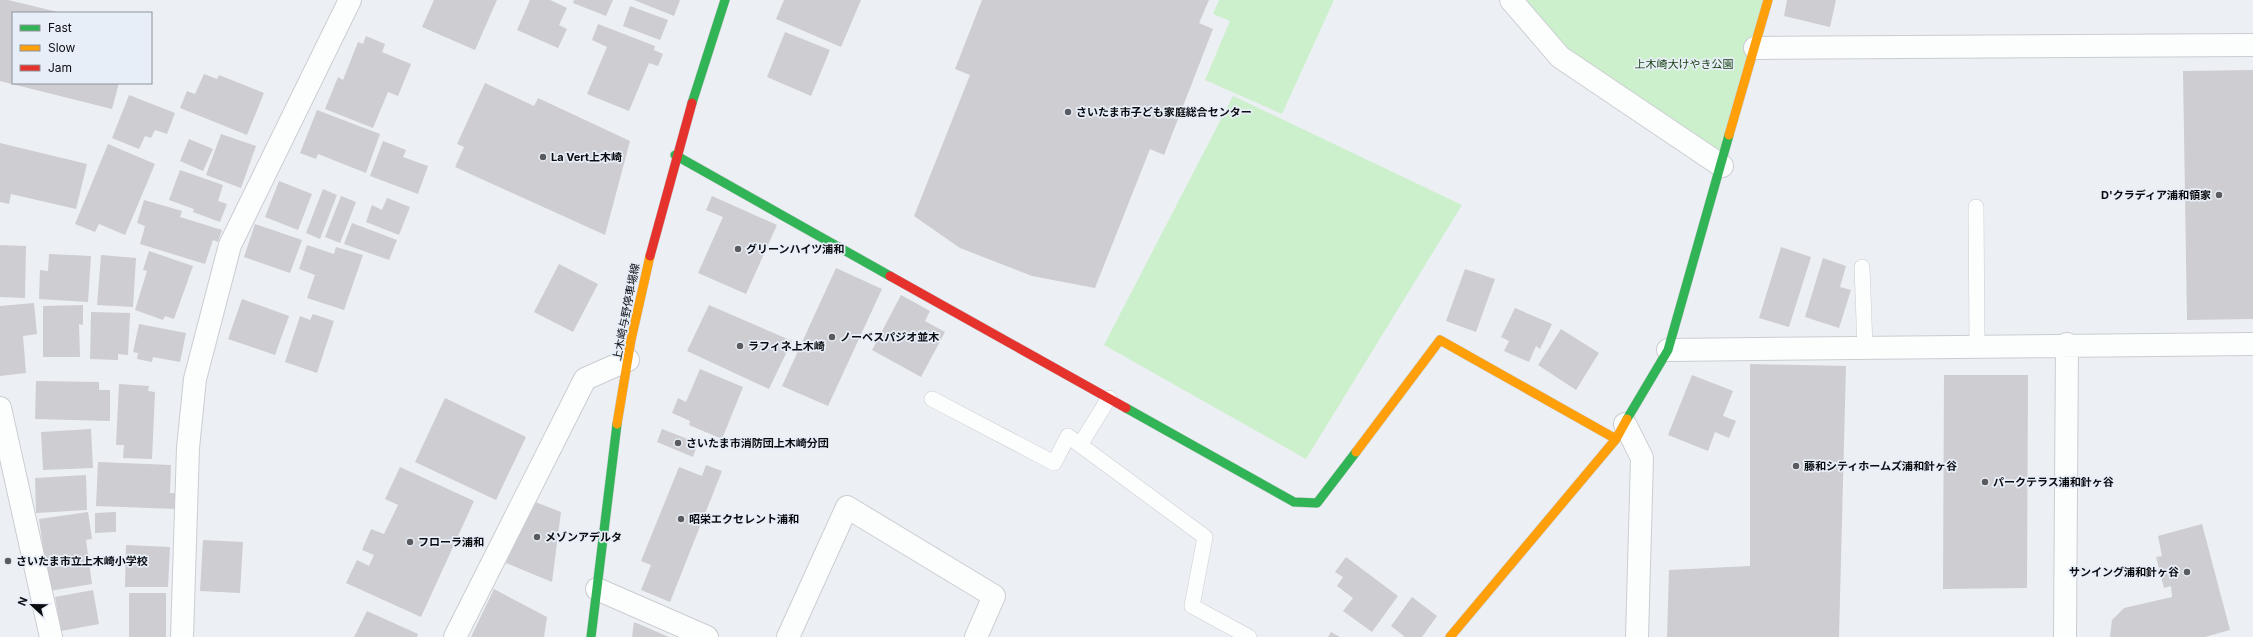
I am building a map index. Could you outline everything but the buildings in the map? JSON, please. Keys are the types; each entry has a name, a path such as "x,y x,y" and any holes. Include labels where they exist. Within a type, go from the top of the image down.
{"street":[{"path":"182,637 188,448 195,379 230,245 350,0"},
{"name":"上木崎与野停車場線","path":"591,637 622,390 647,263 675,155 725,0"},
{"path":"1511,0 1560,56 1722,166"},
{"path":"1450,637 1621,431 1668,350 1722,166 1768,0"},
{"path":"1755,48 2253,45"},
{"path":"675,155 1294,502 1317,503 1440,340 1621,431 1642,458 1637,637"},
{"path":"1668,350 2067,344 2253,344"},
{"path":"2065,637 2067,344"},
{"path":"455,637 585,379 628,360"},
{"path":"0,408 51,637"},
{"path":"788,637 847,507 994,596 976,637"},
{"path":"597,589 707,637"}],"lane":[{"path":"1976,207 1977,345"},
{"path":"1862,267 1865,347"},
{"path":"1080,445 1109,398"},
{"path":"932,399 1054,463 1068,436 1205,537 1192,606 1249,637"}],"green space":[{"path":"1219,0 1334,0 1282,114 1205,80 1230,21 1213,14"},
{"name":"上木崎大けやき公園","path":"1511,0 1767,0 1722,166 1560,57"},
{"path":"1233,96 1462,205 1306,459 1104,345"}],"traffic: fast":[{"path":"692,103 725,0"},
{"path":"1627,419 1668,350 1729,135"},
{"path":"675,155 890,276"},
{"path":"1126,408 1294,502 1317,503 1356,452"},
{"path":"591,637 617,424"}],"traffic: slow":[{"path":"1729,135 1768,0"},
{"path":"617,424 631,340 650,256"},
{"path":"1356,452 1440,340 1616,439"},
{"path":"1450,637 1616,439 1627,419"}],"traffic: jam":[{"path":"650,256 692,103"},
{"path":"890,276 1126,408"}],"place":[{"name":"さいたま市子ども家庭総合センター","path":"1068,112"},
{"name":"La Vert上木崎","path":"543,157"},
{"name":"D'クラディア浦和領家","path":"2219,195"},
{"name":"グリーンハイツ浦和","path":"738,249"},
{"name":"ノーベスパジオ並木","path":"832,337"},
{"name":"ラフィネ上木崎","path":"740,346"},
{"name":"さいたま市消防団上木崎分団","path":"678,443"},
{"name":"藤和シティホームズ浦和針ヶ谷","path":"1796,466"},
{"name":"パークテラス浦和針ヶ谷","path":"1985,482"},
{"name":"昭栄エクセレント浦和","path":"681,519"},
{"name":"メゾンアデルタ","path":"537,537"},
{"name":"フローラ浦和","path":"410,542"},
{"name":"さいたま市立上木崎小学校","path":"8,561"},
{"name":"サンイング浦和針ヶ谷","path":"2187,572"}]}
